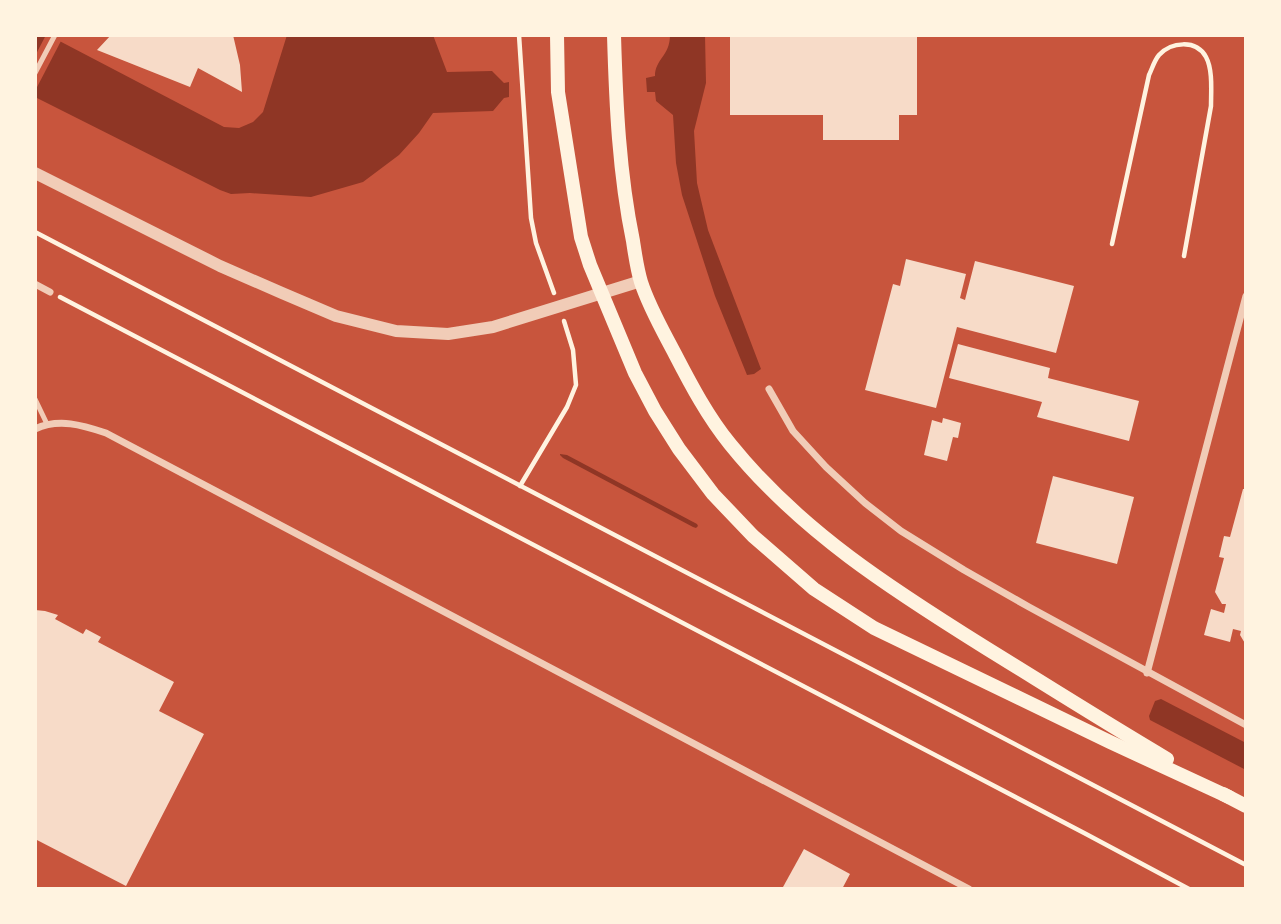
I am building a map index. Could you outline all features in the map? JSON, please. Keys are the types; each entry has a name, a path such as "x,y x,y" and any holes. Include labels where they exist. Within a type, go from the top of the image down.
{"main road":[{"path":"558,35 558,92 579,223 601,294 635,373 655,411 713,494 752,536 814,589 874,628 1229,797"},
{"path":"614,35 621,172 641,281 681,367 730,444 765,484 838,550 908,599 1246,807"}],"street":[{"path":"35,173 232,271 337,316 396,331 448,334 493,327 641,281"},
{"path":"35,284 50,292"},
{"path":"1147,673 1246,296"},
{"path":"769,389 793,431 826,467 901,531 964,570 1147,673 1246,725"},
{"path":"35,429 47,424 83,425 106,433 969,889"}],"lane":[{"path":"35,73 55,35"},
{"path":"35,400 47,424"}],"path":[{"path":"519,35 531,218 573,350 576,385 567,407 520,486"},
{"path":"1112,244 1149,75 1157,57 1167,48 1189,44 1206,56 1211,84 1211,106 1184,256"},
{"path":"35,232 1246,865"},
{"path":"50,292 1188,889"}],"shaded area":[{"path":"35,35 48,35 224,127 239,128 253,122 263,112 287,35 433,35 447,72 492,71 504,83 509,82 509,97 504,98 493,111 433,113 399,155 363,182 311,197 231,194 35,97"},
{"path":"670,35 705,35 706,83 694,131 697,183 708,230 761,369 754,374 747,375 715,296 682,195 676,163 673,115 656,101 655,92 647,92 646,78 655,76 657,65 668,48"},
{"path":"560,454 567,455 698,526 693,527"},
{"path":"1161,699 1246,743 1246,770 1150,720 1155,701"}],"pier":[{"path":"46,35 55,35 62,39 35,91 35,56"}],"building":[{"path":"111,35 233,35 240,65 242,92 198,68 190,87 97,50"},
{"path":"730,35 917,35 917,115 899,115 899,140 823,140 823,115 730,115"},
{"path":"906,259 966,274 960,298 965,300 975,261 1074,286 1056,353 957,327 936,408 865,390 893,284 900,286"},
{"path":"958,344 1050,368 1048,378 1139,401 1129,441 1037,417 1042,402 949,378"},
{"path":"943,418 961,423 958,438 953,437 947,461 924,455 932,420 942,423"},
{"path":"1053,476 1134,497 1117,564 1036,543"},
{"path":"1243,489 1246,489 1246,645 1240,635 1241,631 1233,629 1230,642 1204,635 1211,609 1224,613 1226,604 1222,604 1215,592 1224,558 1219,557 1224,536 1230,537"},
{"path":"35,610 58,615 55,619 83,634 86,629 101,637 98,642 174,682 159,711 204,734 126,886 35,839"},
{"path":"804,849 850,874 842,889 783,887"}]}
